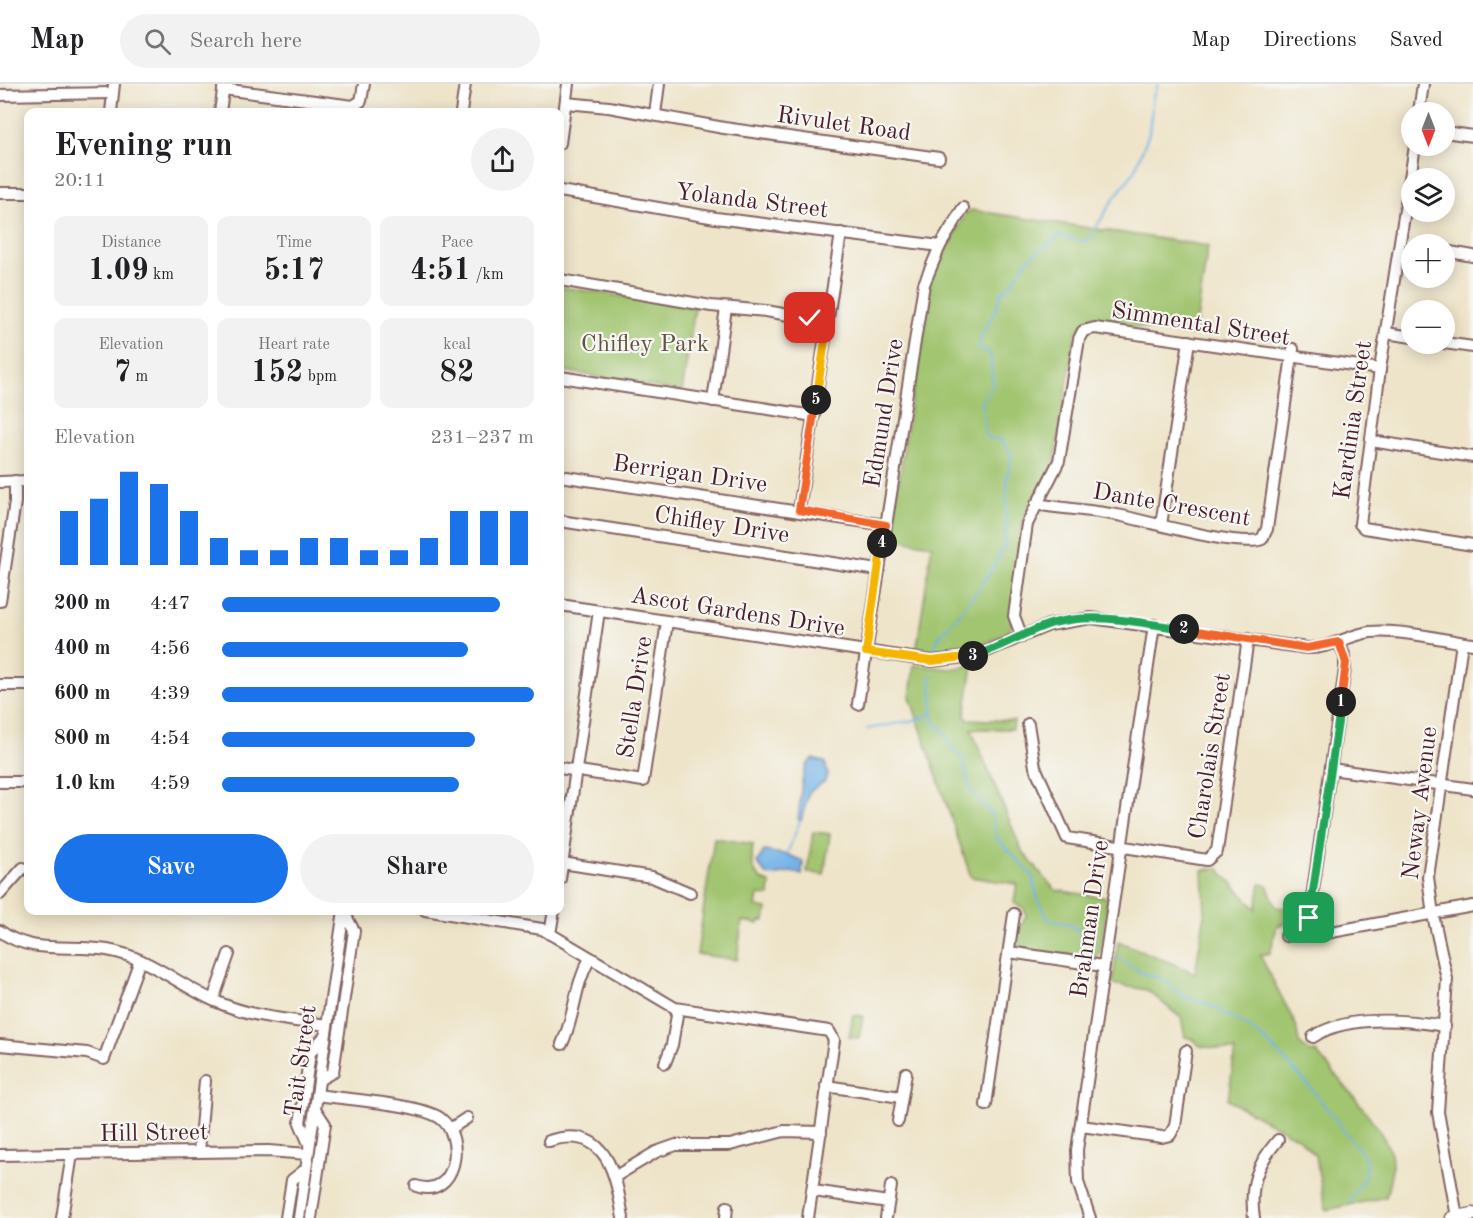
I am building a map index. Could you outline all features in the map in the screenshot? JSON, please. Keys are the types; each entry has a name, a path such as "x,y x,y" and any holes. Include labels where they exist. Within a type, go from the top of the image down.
{"main road":[{"path":"1454,1217 1473,1214"}],"street":[{"path":"221,108 224,87 353,106 360,102 364,84"},
{"path":"461,108 465,84"},
{"path":"564,116 568,84"},
{"path":"655,114 659,84"},
{"path":"1420,102 1423,84"},
{"path":"0,95 20,89 113,89 111,108"},
{"name":"Rivulet Road","path":"566,103 655,114 724,128 939,158"},
{"path":"1455,134 1473,136"},
{"name":"Kardinia Street","path":"1413,156 1380,369 1360,524 1365,528 1473,545"},
{"name":"Yolanda Street","path":"564,192 716,218 940,246"},
{"path":"0,194 24,193"},
{"name":"Edmund Drive","path":"858,704 924,284 940,246 963,208"},
{"path":"799,510 841,233"},
{"path":"1455,253 1473,256"},
{"path":"564,281 726,308 766,311 828,322"},
{"path":"713,401 726,308"},
{"name":"Simmental Street","path":"1022,637 1014,616 1027,524 1059,461 1081,333 1093,327 1189,341 1202,339 1380,369"},
{"path":"1386,333 1401,335"},
{"path":"1161,525 1189,341"},
{"path":"1455,345 1473,347"},
{"name":"Dante Crescent","path":"1036,504 1112,514 1250,541 1260,540 1265,536 1292,354"},
{"path":"564,378 814,416"},
{"path":"1371,441 1473,457"},
{"name":"Berrigan Drive","path":"564,477 799,510 886,525"},
{"path":"0,601 15,502 15,481"},
{"path":"0,482 24,481"},
{"name":"Chifley Drive","path":"564,522 878,570"},
{"name":"Ascot Gardens Drive","path":"564,605 926,661 949,661 981,654 1049,625 1084,618 1104,618 1310,648 1376,632 1468,643"},
{"path":"564,848 599,611"},
{"name":"Stella Drive","path":"574,771 643,781 667,622"},
{"name":"Brahman Drive","path":"1090,1218 1077,1174 1081,1126 1154,625"},
{"name":"Charolais Street","path":"1121,848 1204,861 1216,855 1248,639"},
{"path":"1310,928 1308,920 1346,669 1339,642"},
{"name":"Neway Avenue","path":"1454,1217 1438,1112 1448,1001 1446,969 1433,915 1429,870 1441,784 1468,643"},
{"path":"0,685 24,685"},
{"path":"1028,724 1035,767 1065,836 1072,841 1121,848"},
{"path":"564,769 574,771"},
{"path":"1331,769 1473,789"},
{"path":"0,782 24,782"},
{"path":"564,864 655,878 690,893"},
{"path":"0,894 23,868"},
{"path":"1286,936 1310,928 1323,934 1473,906"},
{"path":"986,1105 1014,914"},
{"name":"Tait Street","path":"298,1218 343,915"},
{"path":"319,1080 333,1071 354,931 346,915"},
{"path":"466,915 536,927 669,1006 678,1009 826,1032 832,1050 814,1191 808,1218"},
{"path":"550,934 553,915"},
{"path":"0,931 26,945 105,950 140,960 213,1000 254,1014 326,1029 310,1052 300,1123 309,1149"},
{"path":"1009,952 1105,955"},
{"path":"213,1000 229,954"},
{"path":"562,1044 571,1022 578,981 591,958"},
{"path":"0,1045 87,1053 104,1059 140,960"},
{"path":"665,1063 672,1045 678,1009"},
{"path":"1313,1037 1335,1028 1392,1019 1445,1026"},
{"path":"1081,1126 1162,1137 1170,1135 1175,1126 1186,1051"},
{"path":"898,1121 906,1073"},
{"path":"199,1152 205,1081"},
{"path":"826,1086 901,1097"},
{"path":"317,1095 426,1112 438,1117 450,1128 454,1145 449,1177 436,1187 416,1186"},
{"path":"311,1218 325,1124 315,1109"},
{"path":"450,1128 467,1118"},
{"path":"616,1176 656,1152 676,1145 730,1145 784,1131 821,1132"},
{"path":"549,1141 570,1137 590,1142 606,1156 616,1176 623,1218"},
{"path":"1254,1218 1252,1194 1256,1176 1264,1157 1278,1140"},
{"name":"Hill Street","path":"0,1155 309,1149"},
{"path":"62,1218 72,1154"},
{"path":"286,1218 292,1180 306,1168"},
{"path":"886,1218 891,1186"},
{"path":"814,1191 888,1202"}],"green space":[{"path":"971,210 1208,246 1195,333 1191,335 1098,321 1083,324 1076,332 1054,464 1023,519 1010,632 967,651 922,655 916,653 932,545 888,538 893,521 929,282 966,213"},
{"name":"Chifley Park","path":"564,288 695,307 682,392 564,371"},
{"path":"914,665 950,669 973,665 965,715 967,719 1014,721 1013,729 971,729 1022,851 1055,890 1108,898 1100,953 1096,958 1020,949 1015,938 1026,916 1024,908 1014,903 1017,884 971,877 910,697"},
{"path":"813,832 830,834 824,875 807,872"},
{"path":"714,838 753,844 752,862 756,873 764,881 770,883 769,896 758,895 756,907 767,909 765,921 760,921 759,924 742,921 737,960 697,954"},
{"path":"1218,868 1256,909 1260,884 1267,885 1276,907 1300,910 1297,919 1277,926 1270,953 1260,955 1296,1025 1299,1043 1311,1053 1316,1052 1358,1102 1387,1144 1392,1166 1386,1197 1326,1210 1315,1155 1298,1138 1228,1100 1235,1051 1200,1046 1193,1039 1185,1037 1181,1018 1147,990 1112,984 1118,941 1195,973 1205,913 1203,870"},
{"path":"853,1015 863,1016 859,1038 849,1037"}],"water":[{"path":"813,759 825,762 828,775 824,782 809,792 801,821 798,819 801,786 808,763"},
{"path":"764,851 789,855 803,861 802,875 791,872 776,876 766,875 757,862"}],"waterway":[{"path":"935,647 940,635 959,615 989,574 1005,545 1007,477 1012,454 1001,440 987,438 985,434 982,401 993,384 990,352 979,349 980,338 995,311 1002,291 1008,288 1029,258 1060,236 1087,242 1115,197 1134,172 1149,133 1153,97 1158,84"},
{"path":"931,675 933,722 944,731 953,749 962,757 972,793 979,800"},
{"path":"867,729 921,719 932,711"},
{"path":"981,802 993,816 997,838 1033,876 1037,897 1049,920 1073,925 1083,937 1096,943"},
{"path":"787,854 800,821"},
{"path":"1117,957 1140,972 1162,979 1184,997 1210,1005 1244,1025 1267,1042 1310,1087 1366,1159 1365,1177 1349,1202"}],"route":[{"path":"810,318 828,322 799,510 886,525 866,652 926,661 968,658 990,651 1049,625 1073,619 1091,618 1112,619 1307,648 1339,642 1346,669 1309,918"}]}
